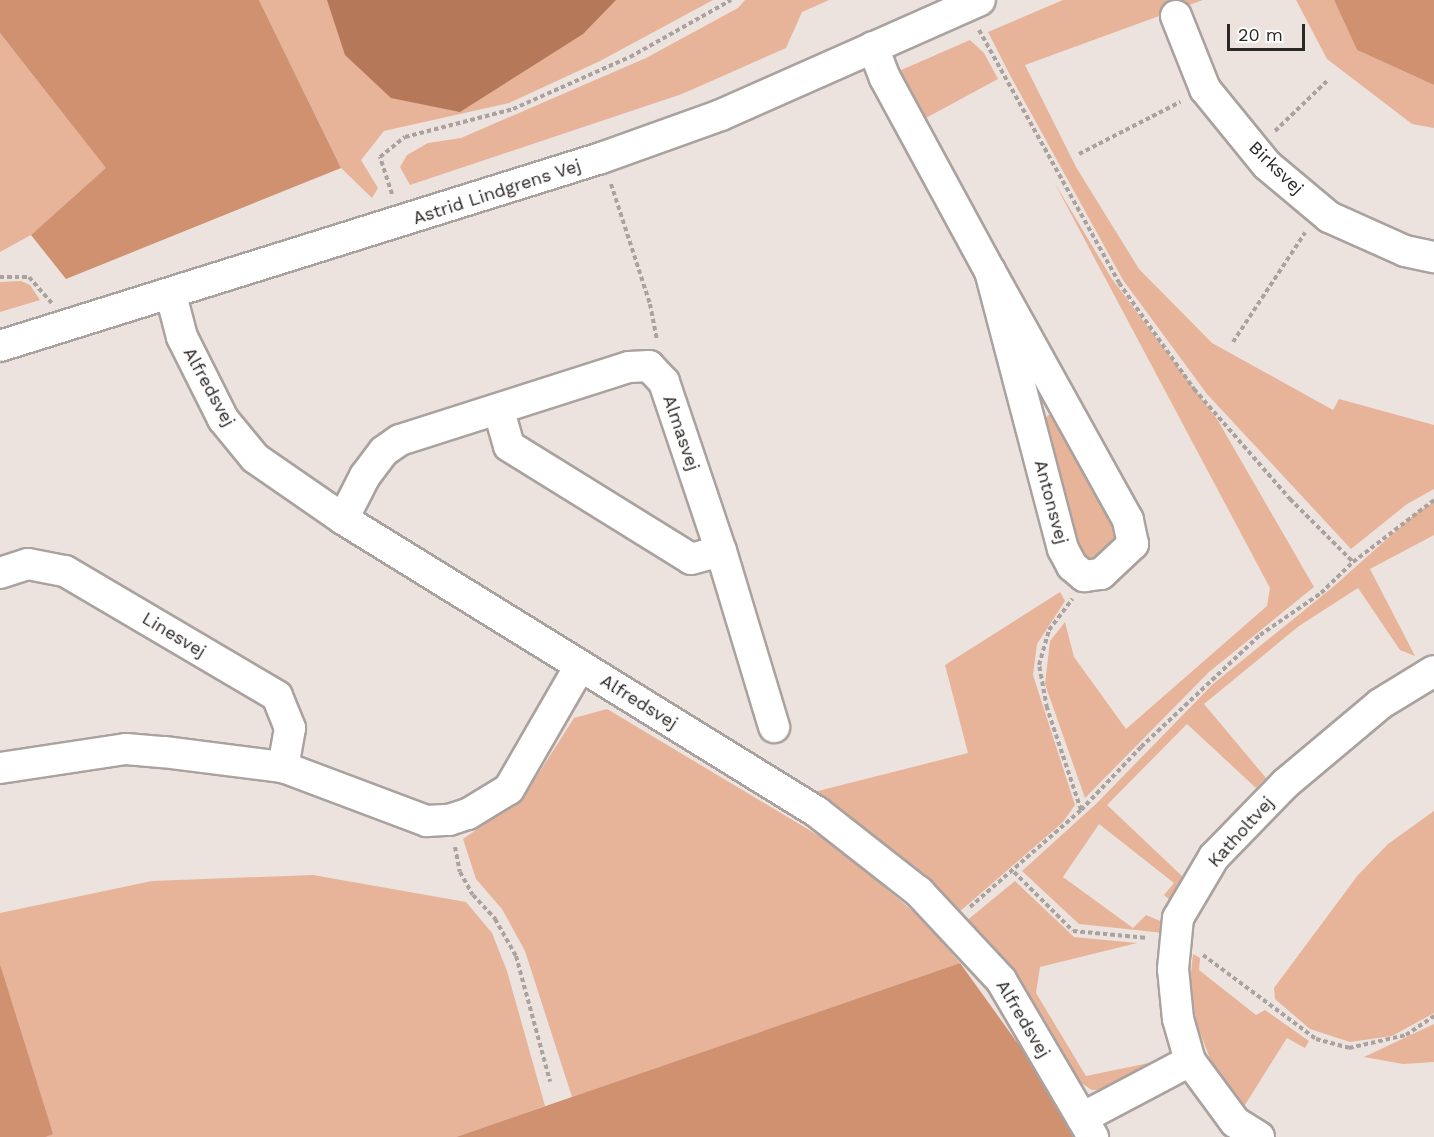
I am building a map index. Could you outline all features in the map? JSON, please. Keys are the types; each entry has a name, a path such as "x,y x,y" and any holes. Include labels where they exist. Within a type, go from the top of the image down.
{"street":[{"name":"Astrid Lindgrens Vej","path":"0,346 402,223 601,158 721,115 873,47 979,15"},
{"name":"Birksvej","path":"1176,16 1205,89 1255,150 1320,210 1405,251 1434,257"},
{"name":"Antonsvej","path":"873,47 885,78 1134,535 1133,544 1123,557 1101,574 1084,576 1071,566 1063,549 990,271"},
{"name":"Alfredsvej","path":"171,295 182,337 223,419 255,458 343,519 817,812 919,892 1000,980 1088,1128"},
{"path":"343,519 365,476 392,446 628,367 649,366"},
{"name":"Almasvej","path":"649,366 664,382 721,551 774,727"},
{"path":"499,411 509,446 691,559 721,551"},
{"name":"Linesvej","path":"0,573 28,564 65,571 277,696 290,728 283,767"},
{"path":"0,768 126,749 283,767 427,821 449,820 468,814 509,789 580,666"},
{"name":"Katholtvej","path":"1259,1137 1235,1122 1190,1061 1178,1019 1173,969 1178,918 1214,857 1286,783 1380,704 1434,671"},
{"path":"1088,1128 1190,1061"}],"path":[{"path":"402,223 380,157 405,137 513,109 630,57 731,0"},
{"path":"979,15 1119,283 1180,370 1290,499 1353,562"},
{"path":"1255,150 1328,81"},
{"path":"1079,154 1205,89"},
{"path":"601,158 650,304 658,346 649,366"},
{"path":"1233,342 1320,210"},
{"path":"0,278 29,277 47,294 66,326"},
{"path":"949,924 1014,872 1081,810 1141,747 1260,635 1321,593 1353,562 1434,500"},
{"path":"1081,810 1047,708 1040,665 1049,630 1071,601 1084,576"},
{"path":"449,820 460,872 516,956 550,1082"},
{"path":"1014,872 1073,931 1152,939 1200,953 1317,1039 1349,1048 1406,1035 1434,1016"}],"shaded area":[{"path":"0,0 259,0 341,168 66,279 31,235 106,168 0,33"},
{"path":"259,0 713,0 600,61 509,103 384,131 361,160 378,188 372,198 341,168"},
{"path":"327,0 616,0 583,34 460,112 391,98 345,55"},
{"path":"745,0 829,0 802,12 786,48 682,94 410,185 400,167 407,155 428,143 461,138 646,58 738,8"},
{"path":"1063,0 1203,0 1025,65 1076,167 1139,269 1212,343 1333,410 1339,399 1434,425 1434,489 1407,504 1351,549 1207,394 1123,280 1011,77 988,32"},
{"path":"1296,0 1334,0 1357,50 1434,85 1434,128 1412,124 1327,59"},
{"path":"1334,0 1434,0 1434,85 1357,50"},
{"path":"0,33 107,168 31,235 0,252"},
{"path":"970,40 984,53 998,79 924,119 899,71"},
{"path":"1054,182 1112,279 1217,419 1314,587 1209,672 1085,798 1045,684 1050,641 1065,622 1074,657 1126,729 1267,606 1270,588"},
{"path":"21,281 30,285 40,300 0,312 0,282"},
{"path":"1048,415 1058,417 1120,540 1097,560 1086,559 1077,550 1041,425"},
{"path":"1434,502 1434,535 1370,569 1415,656 1400,650 1358,588 1299,626 1204,704 1266,778 1256,788 1187,724 1107,805 1182,876 1172,902 1164,895 1174,883 1099,824 1063,877 1133,928 1146,915 1167,924 1164,933 1079,924 1022,871 1097,803 1213,684 1333,587 1416,513"},
{"path":"1060,592 1065,601 1037,644 1033,675 1075,805 1063,822 958,913 882,844 814,792 968,753 945,665"},
{"path":"607,709 836,846 922,919 960,963 572,1097 525,951 502,909 476,879 463,839 523,798 574,718"},
{"path":"1434,811 1434,1013 1392,1036 1350,1042 1310,1029 1275,999 1274,988 1358,875 1388,844"},
{"path":"313,875 466,902 492,933 507,971 545,1106 456,1137 46,1137 52,1134 0,964 0,913 152,881"},
{"path":"1015,881 1074,937 1137,943 1040,967 1036,993 1086,1076 1163,1060 1118,1089 1092,1090 1081,1083 1033,1005 965,922"},
{"path":"1193,954 1200,958 1199,970 1256,1015 1265,1010 1309,1041 1305,1048 1287,1038 1243,1108 1214,1069 1197,1025 1190,982"},
{"path":"960,963 1042,1077 1077,1137 456,1137"},
{"path":"0,964 53,1134 46,1137 0,1137"},
{"path":"1434,1024 1434,1062 1403,1064 1364,1057"}]}
